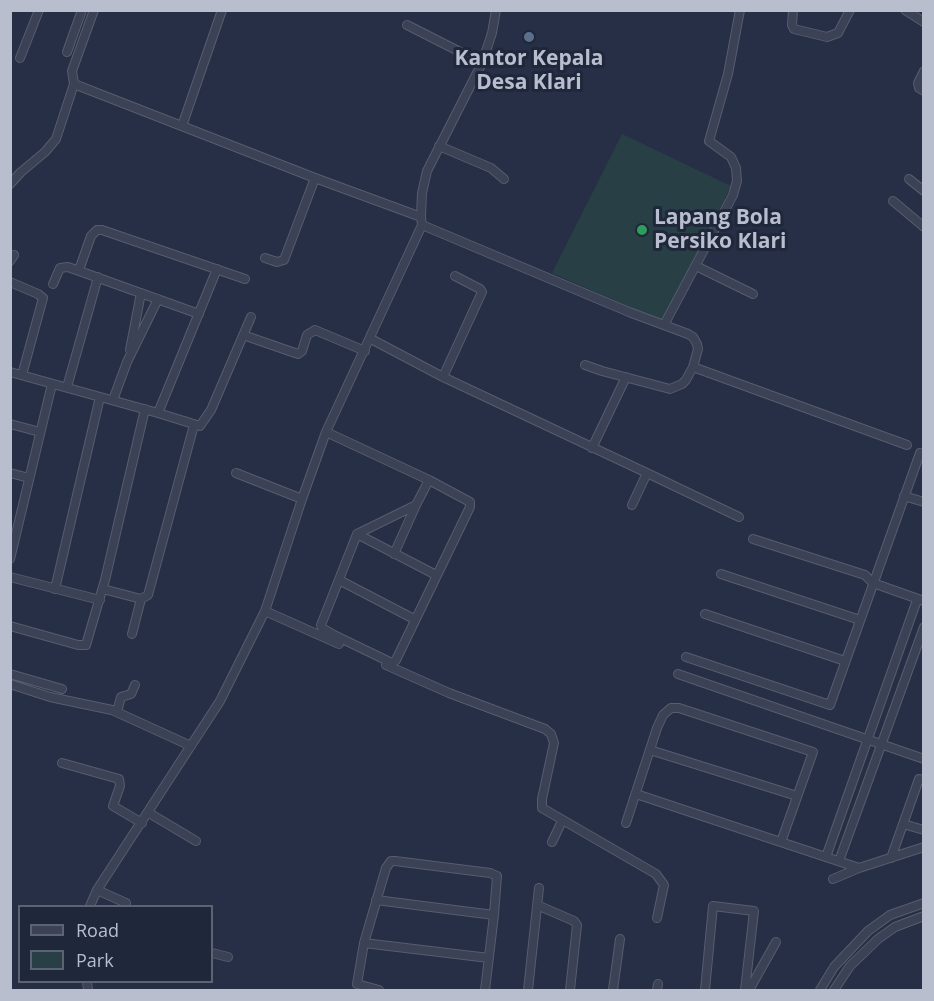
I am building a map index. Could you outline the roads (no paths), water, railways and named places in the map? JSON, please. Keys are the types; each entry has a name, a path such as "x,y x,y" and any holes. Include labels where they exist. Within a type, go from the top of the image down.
{"street":[{"path":"20,58 39,10"},
{"path":"67,52 82,10"},
{"path":"10,184 56,139 74,84 72,71 94,10"},
{"path":"182,126 222,10"},
{"path":"90,905 97,890 220,701 265,611 326,432 371,339 422,221 422,193 427,171 482,63 492,33 496,10"},
{"path":"664,325 733,195 737,182 736,168 731,157 710,141 728,74 740,10"},
{"path":"793,10 794,29 827,37 838,33 850,10"},
{"path":"905,10 924,22"},
{"path":"407,25 482,63"},
{"path":"924,71 918,80 919,88 924,91"},
{"path":"74,84 422,221 688,334 695,340 698,349 693,367 682,384 670,389 585,365"},
{"path":"439,146 489,167 504,179"},
{"path":"265,258 277,262 284,260 315,178"},
{"path":"909,179 924,191"},
{"path":"893,201 924,227"},
{"path":"79,270 91,236 97,230 245,279"},
{"path":"696,266 753,294"},
{"path":"53,284 60,268 68,267 199,314"},
{"path":"158,412 217,269"},
{"path":"443,377 482,292 455,276"},
{"path":"67,387 98,277"},
{"path":"10,282 43,298 22,375"},
{"path":"127,362 141,293"},
{"path":"113,400 127,362 158,299"},
{"path":"10,372 158,412 200,426 205,422 251,318"},
{"path":"243,335 298,354 302,351 307,335 315,330 365,351"},
{"path":"371,339 443,377 739,517"},
{"path":"693,367 907,445"},
{"path":"591,448 626,377"},
{"path":"10,559 52,384"},
{"path":"55,589 100,397"},
{"path":"10,626 86,645 103,589 145,409"},
{"path":"10,424 40,432"},
{"path":"103,589 141,599 148,595 194,425"},
{"path":"326,432 468,499 471,505 396,660 391,665"},
{"path":"686,657 830,705 920,453 924,454"},
{"path":"236,472 302,499"},
{"path":"10,473 29,478"},
{"path":"632,505 647,473"},
{"path":"394,554 429,480"},
{"path":"904,496 924,502"},
{"path":"416,505 357,534 321,625 322,628 449,693 545,729 551,734 554,743 541,804 546,812 656,874 664,885 657,918"},
{"path":"357,534 436,575"},
{"path":"753,539 865,575 873,583 920,600 826,857"},
{"path":"722,574 860,620"},
{"path":"10,577 99,600"},
{"path":"339,580 414,619"},
{"path":"132,634 141,599"},
{"path":"265,611 391,665"},
{"path":"705,614 845,662"},
{"path":"839,861 924,627"},
{"path":"10,674 62,689"},
{"path":"678,674 924,759"},
{"path":"10,684 50,697 95,705 117,712 191,746"},
{"path":"117,712 121,697 131,694 135,685"},
{"path":"626,824 663,715 671,708 679,708 813,752 781,842"},
{"path":"650,750 797,796"},
{"path":"62,763 119,779 120,786 113,806 142,822"},
{"path":"891,858 919,779 924,780"},
{"path":"636,794 859,868"},
{"path":"149,813 196,841"},
{"path":"552,842 562,821"},
{"path":"903,824 924,830"},
{"path":"833,879 924,847"},
{"path":"380,990 357,984 364,943 387,864 391,861 495,874 498,883 485,990"},
{"path":"528,990 539,888"},
{"path":"97,890 126,903"},
{"path":"376,900 494,915"},
{"path":"820,990 834,967 854,943 868,931 890,915 924,903"},
{"path":"537,905 574,921 577,925 570,990"},
{"path":"705,990 713,906 754,911 747,990"},
{"path":"834,990 850,966 878,939 895,927 924,916"},
{"path":"613,990 620,939"},
{"path":"747,990 776,942"},
{"path":"364,943 489,958"},
{"path":"213,953 228,957"}],"place":[{"name":"Kantor Kepala Desa Klari","path":"529,37"},
{"name":"Lapang Bola Persiko Klari","path":"642,230"}]}
